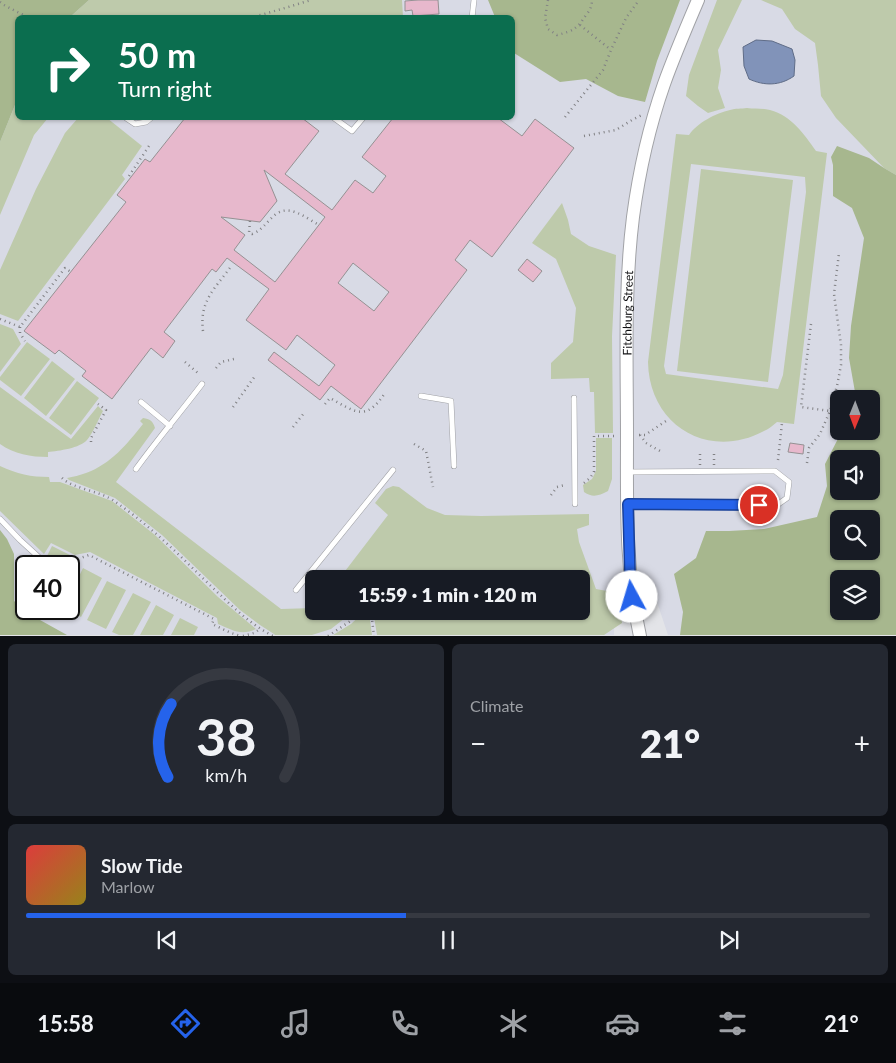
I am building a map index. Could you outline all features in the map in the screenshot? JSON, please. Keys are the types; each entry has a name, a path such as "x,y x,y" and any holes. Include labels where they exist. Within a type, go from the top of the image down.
{"street":[{"name":"Fitchburg Street","path":"640,636 632,597 630,574 627,472 628,270 633,219 646,150 658,102 698,0"}],"lane":[{"path":"472,15 474,0"},
{"path":"129,120 135,124 148,120"},
{"path":"337,120 352,131 361,120"},
{"path":"136,469 155,442 170,426 202,384"},
{"path":"421,396 451,401 454,466"},
{"path":"574,398 575,504"},
{"path":"141,402 170,426"},
{"path":"296,590 394,470"},
{"path":"627,472 776,471 789,482 787,498 777,506 628,504"},
{"path":"0,519 36,555"}],"path":[{"path":"260,15 311,0"},
{"path":"548,0 545,18 548,29 558,36 570,32 580,25 592,6 592,0"},
{"path":"565,116 603,70 626,18 639,0"},
{"path":"0,2 23,15"},
{"path":"580,25 611,50"},
{"path":"584,136 616,130 646,114"},
{"path":"129,176 149,146"},
{"path":"250,221 249,233 252,234 258,232 276,214 285,210 294,211 319,225"},
{"path":"836,390 841,346 834,305 839,252"},
{"path":"203,331 202,315 206,302 232,265"},
{"path":"25,340 20,333 20,327 65,268 71,272"},
{"path":"0,319 20,327"},
{"path":"807,463 809,448 820,434 830,411 800,407 811,324"},
{"path":"216,368 221,362 234,359"},
{"path":"185,362 200,374"},
{"path":"233,406 255,376"},
{"path":"325,404 330,398 354,410 368,411 380,401 385,393"},
{"path":"91,442 90,438 106,410 98,404"},
{"path":"293,427 304,413"},
{"path":"660,451 646,443 639,436 646,435 669,419"},
{"path":"778,460 782,422"},
{"path":"582,484 594,472 594,436 617,436"},
{"path":"414,444 426,451 433,487"},
{"path":"62,478 64,481 112,499 123,507 156,533 243,616 273,636"},
{"path":"551,495 557,487 566,485"},
{"path":"80,558 89,555 214,619 212,624 230,633 242,636 249,635 260,629"},
{"path":"328,636 351,620"},
{"path":"372,620 374,636"}],"shaded area":[{"path":"0,0 896,0 896,635 668,635 648,575 615,576 614,635 0,635"}],"green space":[{"path":"0,0 89,0 72,15 15,15 15,105 0,142"},
{"path":"89,0 402,0 403,15 72,15"},
{"path":"488,0 680,0 657,61 645,102 618,96 586,79 560,82 515,54 515,15 494,15"},
{"path":"717,0 742,0 718,50 721,70 718,88 725,108 708,113 686,96 689,75"},
{"path":"761,0 896,0 896,175 884,168 836,118 821,96 815,43 795,29 782,9"},
{"path":"15,105 15,120 46,120 34,135 0,215 0,142"},
{"path":"732,109 767,109 778,113 791,121 802,132 816,151 827,153 794,424 777,422 766,430 743,439 722,442 703,439 685,431 670,419 659,404 651,384 648,362 676,134 689,135 697,126 713,116","holes":["691,164 805,177 806,192 783,375 778,389 666,374 664,366"]},
{"path":"76,120 110,120 142,146 122,175 125,179 18,321 0,314 0,270 36,189 65,133"},
{"path":"837,146 869,158 896,175 896,635 680,635 683,612 674,574 696,558 706,531 764,529 817,517 827,486 825,464 830,454 830,500 880,500 880,450 832,450 837,440 880,440 880,390 855,390 849,358 851,326 864,238 852,208 833,196 833,165 831,157"},
{"path":"701,169 793,180 768,382 677,371"},
{"path":"562,203 571,234 589,246 616,255 612,336 613,433 595,433 594,392 590,392 589,378 551,379 551,363 573,342 576,308 556,259 532,243"},
{"path":"0,324 13,329 21,344 0,372"},
{"path":"27,342 50,359 21,396 0,380 0,377"},
{"path":"52,361 75,379 46,416 24,398"},
{"path":"77,381 99,398 71,435 49,418"},
{"path":"0,387 71,439 98,406 103,411 89,438 84,443 63,450 48,452 48,457 23,454 0,444"},
{"path":"143,418 148,419 155,428 116,482 281,609 305,608 305,620 342,620 331,629 312,635 275,635 240,610 162,535 115,498 67,478 84,474 111,459 125,446 143,424 140,421"},
{"path":"596,438 612,438 612,479 608,491 593,496 584,492 583,485 592,479 596,471"},
{"path":"0,466 24,474 49,477 50,482 60,482 112,501 155,535 218,597 256,629 241,632 218,624 217,618 90,552 75,555 51,543 44,554 0,511"},
{"path":"393,486 399,487 427,508 445,515 589,514 589,525 577,529 579,542 589,570 346,570 388,515 375,503 386,489"},
{"path":"0,530 7,539 14,554 15,620 40,620 67,635 0,635"},
{"path":"52,546 70,555 48,555"},
{"path":"83,568 102,578 81,617 80,616 80,574"},
{"path":"590,572 596,589 618,593 622,623 604,635 377,635 374,620 590,620"},
{"path":"107,581 126,590 106,629 87,620"},
{"path":"133,593 151,602 133,635 119,635 112,632"},
{"path":"156,605 174,615 163,635 140,635"},
{"path":"180,618 198,627 194,635 171,635"},
{"path":"355,620 370,620 372,635 333,635"}],"water":[{"path":"756,40 772,41 792,49 795,60 794,76 783,82 772,84 760,83 749,79 744,66 743,47"}],"building":[{"path":"438,0 439,14 413,15 412,10 405,11 405,1"},
{"path":"535,119 574,148 492,257 470,240 455,260 467,270 361,409 331,386 320,400 268,360 274,352 319,386 335,365 297,335 286,350 246,320 269,289 227,258 216,272 212,269 164,332 175,341 163,358 151,348 112,399 82,376 86,371 59,350 55,354 24,331 126,202 117,195 145,159 150,162 183,120 305,120 319,131 285,174 332,210 355,180 373,193 386,176 362,157 391,120 501,120 522,136","holes":["264,170 325,217 275,282 234,250 245,235 221,217 260,222 277,201","353,263 389,292 374,311 338,283"]},
{"path":"527,259 542,271 533,282 518,270"},
{"path":"790,443 804,445 803,454 788,452"}],"route":[{"path":"632,597 628,544 628,504 759,505"}]}
